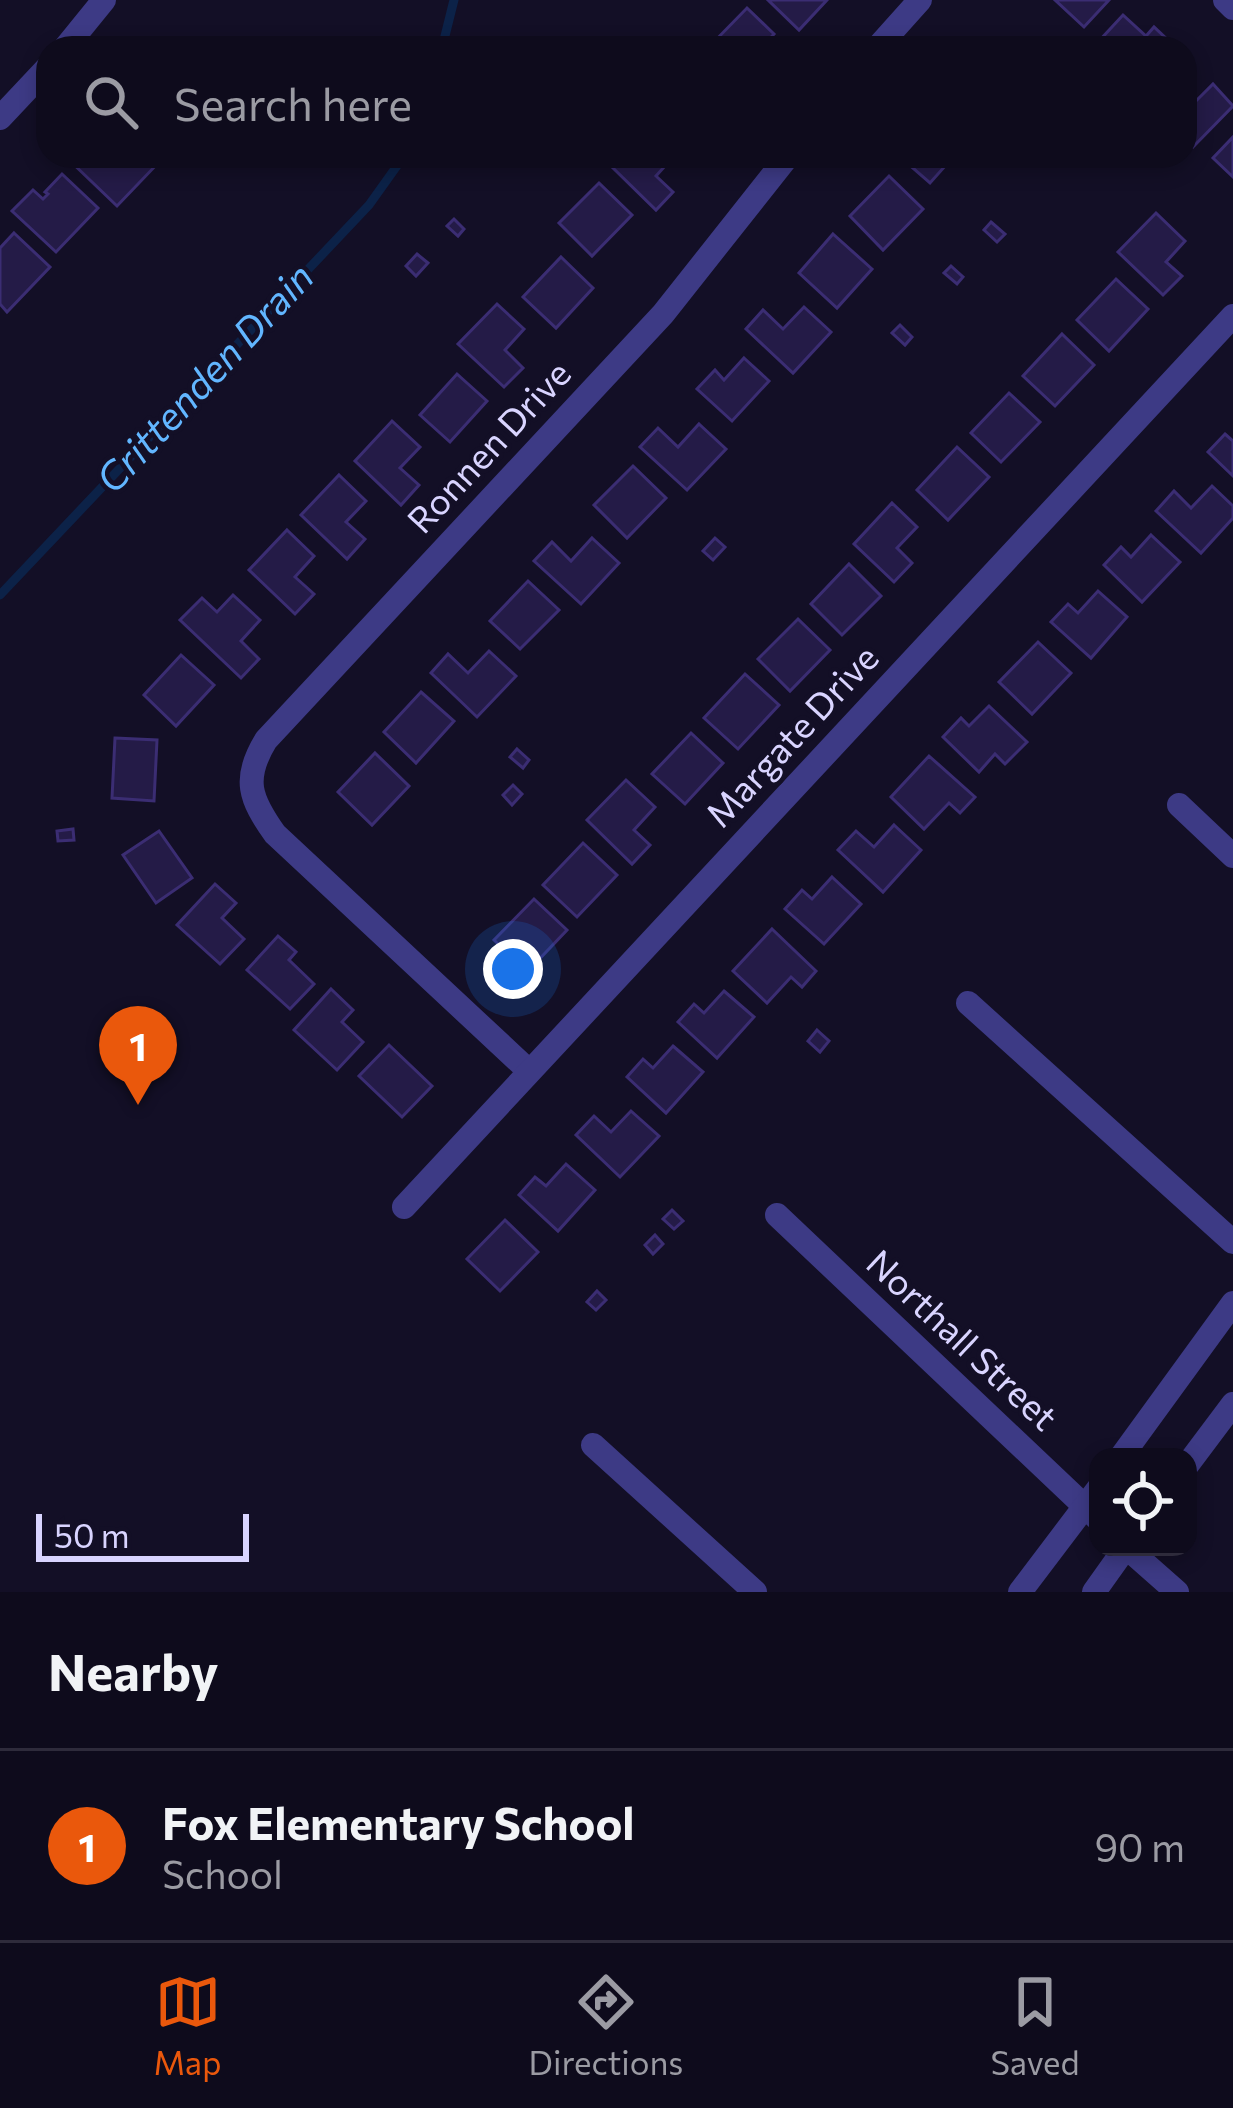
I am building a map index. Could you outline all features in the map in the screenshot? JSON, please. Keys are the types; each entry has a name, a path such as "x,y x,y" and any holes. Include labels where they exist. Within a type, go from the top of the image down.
{"street":[{"path":"75,36 104,0"},
{"path":"888,36 920,0"},
{"path":"1225,0 1233,8"},
{"path":"0,118 36,80"},
{"name":"Ronnen Drive","path":"529,1071 275,834 260,813 250,786 253,761 266,740 662,314 778,168"},
{"name":"Margate Drive","path":"404,1207 1233,316"},
{"path":"1179,805 1233,856"},
{"path":"968,1003 1233,1242"},
{"name":"Northall Street","path":"777,1215 1089,1500"},
{"path":"1128,1448 1233,1303"},
{"path":"1197,1452 1233,1404"},
{"path":"592,1445 754,1592"},
{"path":"1020,1592 1089,1511"},
{"path":"1094,1592 1120,1556"},
{"path":"1136,1556 1177,1592"}],"building":[{"path":"768,0 827,0 799,30"},
{"path":"1055,0 1109,0 1084,27"},
{"path":"747,8 774,34 772,36 720,36"},
{"path":"1123,15 1146,36 1104,36"},
{"path":"1213,84 1233,106 1197,143 1197,100"},
{"path":"1233,137 1233,177 1213,158"},
{"path":"77,168 153,168 117,206"},
{"path":"613,168 663,168 656,176 673,192 656,210"},
{"path":"913,168 943,168 930,183"},
{"path":"62,174 98,208 56,252 12,211 33,190 43,199"},
{"path":"889,176 923,209 883,250 850,216"},
{"path":"599,183 632,215 592,256 559,223"},
{"path":"1156,213 1185,241 1166,262 1182,276 1163,295 1118,252"},
{"path":"454,219 464,229 458,236 447,226"},
{"path":"991,222 1005,234 997,242 984,230"},
{"path":"14,233 50,267 7,312 0,304 0,248"},
{"path":"833,234 872,269 837,308 799,273"},
{"path":"417,254 428,263 416,276 406,266"},
{"path":"561,257 593,288 556,328 523,297"},
{"path":"951,266 963,277 957,284 944,273"},
{"path":"1116,279 1148,309 1109,351 1077,320"},
{"path":"497,304 524,329 505,350 523,368 504,387 458,344"},
{"path":"804,307 831,332 793,373 746,329 763,310 783,329"},
{"path":"900,325 912,337 905,345 892,333"},
{"path":"1062,334 1094,365 1055,406 1023,376"},
{"path":"744,358 769,381 732,421 697,389 715,370 724,380"},
{"path":"457,374 487,401 450,442 420,415"},
{"path":"1009,393 1040,422 1001,462 971,433"},
{"path":"392,421 420,447 400,468 419,485 401,505 355,461"},
{"path":"699,424 726,449 687,490 640,447 658,428 678,447"},
{"path":"1225,434 1233,441 1233,476 1208,452"},
{"path":"957,447 989,477 948,520 917,490"},
{"path":"633,466 666,498 627,538 594,505"},
{"path":"339,475 366,501 346,522 365,539 347,559 301,515"},
{"path":"1212,486 1233,506 1233,518 1201,553 1156,511 1174,491 1191,508"},
{"path":"892,503 917,527 897,548 912,563 894,582 854,544"},
{"path":"287,530 314,556 295,577 314,594 295,614 249,570"},
{"path":"1151,535 1180,562 1142,602 1104,565 1121,547 1131,557"},
{"path":"592,538 619,563 581,604 534,561 552,542 571,561"},
{"path":"715,538 725,547 713,560 703,551"},
{"path":"849,564 881,596 842,635 811,604"},
{"path":"528,581 559,610 520,649 490,621"},
{"path":"1098,591 1127,617 1091,658 1051,622 1068,604 1078,613"},
{"path":"233,595 260,620 241,641 259,659 241,678 180,620 202,598 217,612"},
{"path":"798,619 830,650 790,691 758,659"},
{"path":"1038,642 1071,673 1032,714 999,682"},
{"path":"489,651 516,676 477,717 431,673 448,654 468,673"},
{"path":"181,655 214,685 176,726 144,695"},
{"path":"745,674 779,705 738,749 704,718"},
{"path":"421,692 454,721 416,763 384,732"},
{"path":"989,706 1027,742 1005,764 995,754 979,772 943,737 961,718 969,726"},
{"path":"691,733 723,763 685,804 652,774"},
{"path":"115,738 157,740 154,801 112,798"},
{"path":"517,749 529,760 523,768 510,757"},
{"path":"375,753 409,786 372,825 338,792"},
{"path":"929,756 975,797 960,813 949,803 924,829 891,797"},
{"path":"626,780 655,807 634,830 650,845 632,864 587,820"},
{"path":"513,785 522,794 512,805 503,795"},
{"path":"894,825 921,850 883,892 838,850 856,831 874,847"},
{"path":"73,829 74,840 58,841 57,831"},
{"path":"159,831 192,878 156,903 123,855"},
{"path":"583,843 617,875 577,917 543,885"},
{"path":"832,877 861,904 824,944 785,909 802,890 812,899"},
{"path":"215,884 236,903 222,918 244,939 220,964 177,925"},
{"path":"534,899 567,930 527,972 494,940"},
{"path":"772,929 816,971 802,987 791,977 767,1003 733,971"},
{"path":"278,936 296,952 289,960 314,984 290,1009 247,970"},
{"path":"331,989 353,1010 342,1022 363,1042 337,1070 294,1030"},
{"path":"724,991 754,1017 717,1058 678,1022 694,1004 704,1013"},
{"path":"817,1030 829,1041 820,1052 808,1041"},
{"path":"389,1045 432,1086 402,1117 359,1076"},
{"path":"673,1046 703,1072 666,1113 627,1077 643,1059 653,1068"},
{"path":"631,1111 659,1136 620,1177 576,1135 594,1116 611,1132"},
{"path":"566,1164 595,1190 558,1231 519,1195 535,1177 546,1186"},
{"path":"672,1210 683,1221 674,1229 663,1219"},
{"path":"505,1220 538,1252 500,1291 467,1259"},
{"path":"655,1235 663,1244 653,1254 645,1245"},
{"path":"597,1291 606,1300 596,1310 587,1302"}],"waterway":[{"name":"Crittenden Drain","path":"445,36 454,0"},
{"name":"Crittenden Drain","path":"0,595 369,205 395,168"}],"place":[{"name":"Fox Elementary School","path":"138,1105"}]}
